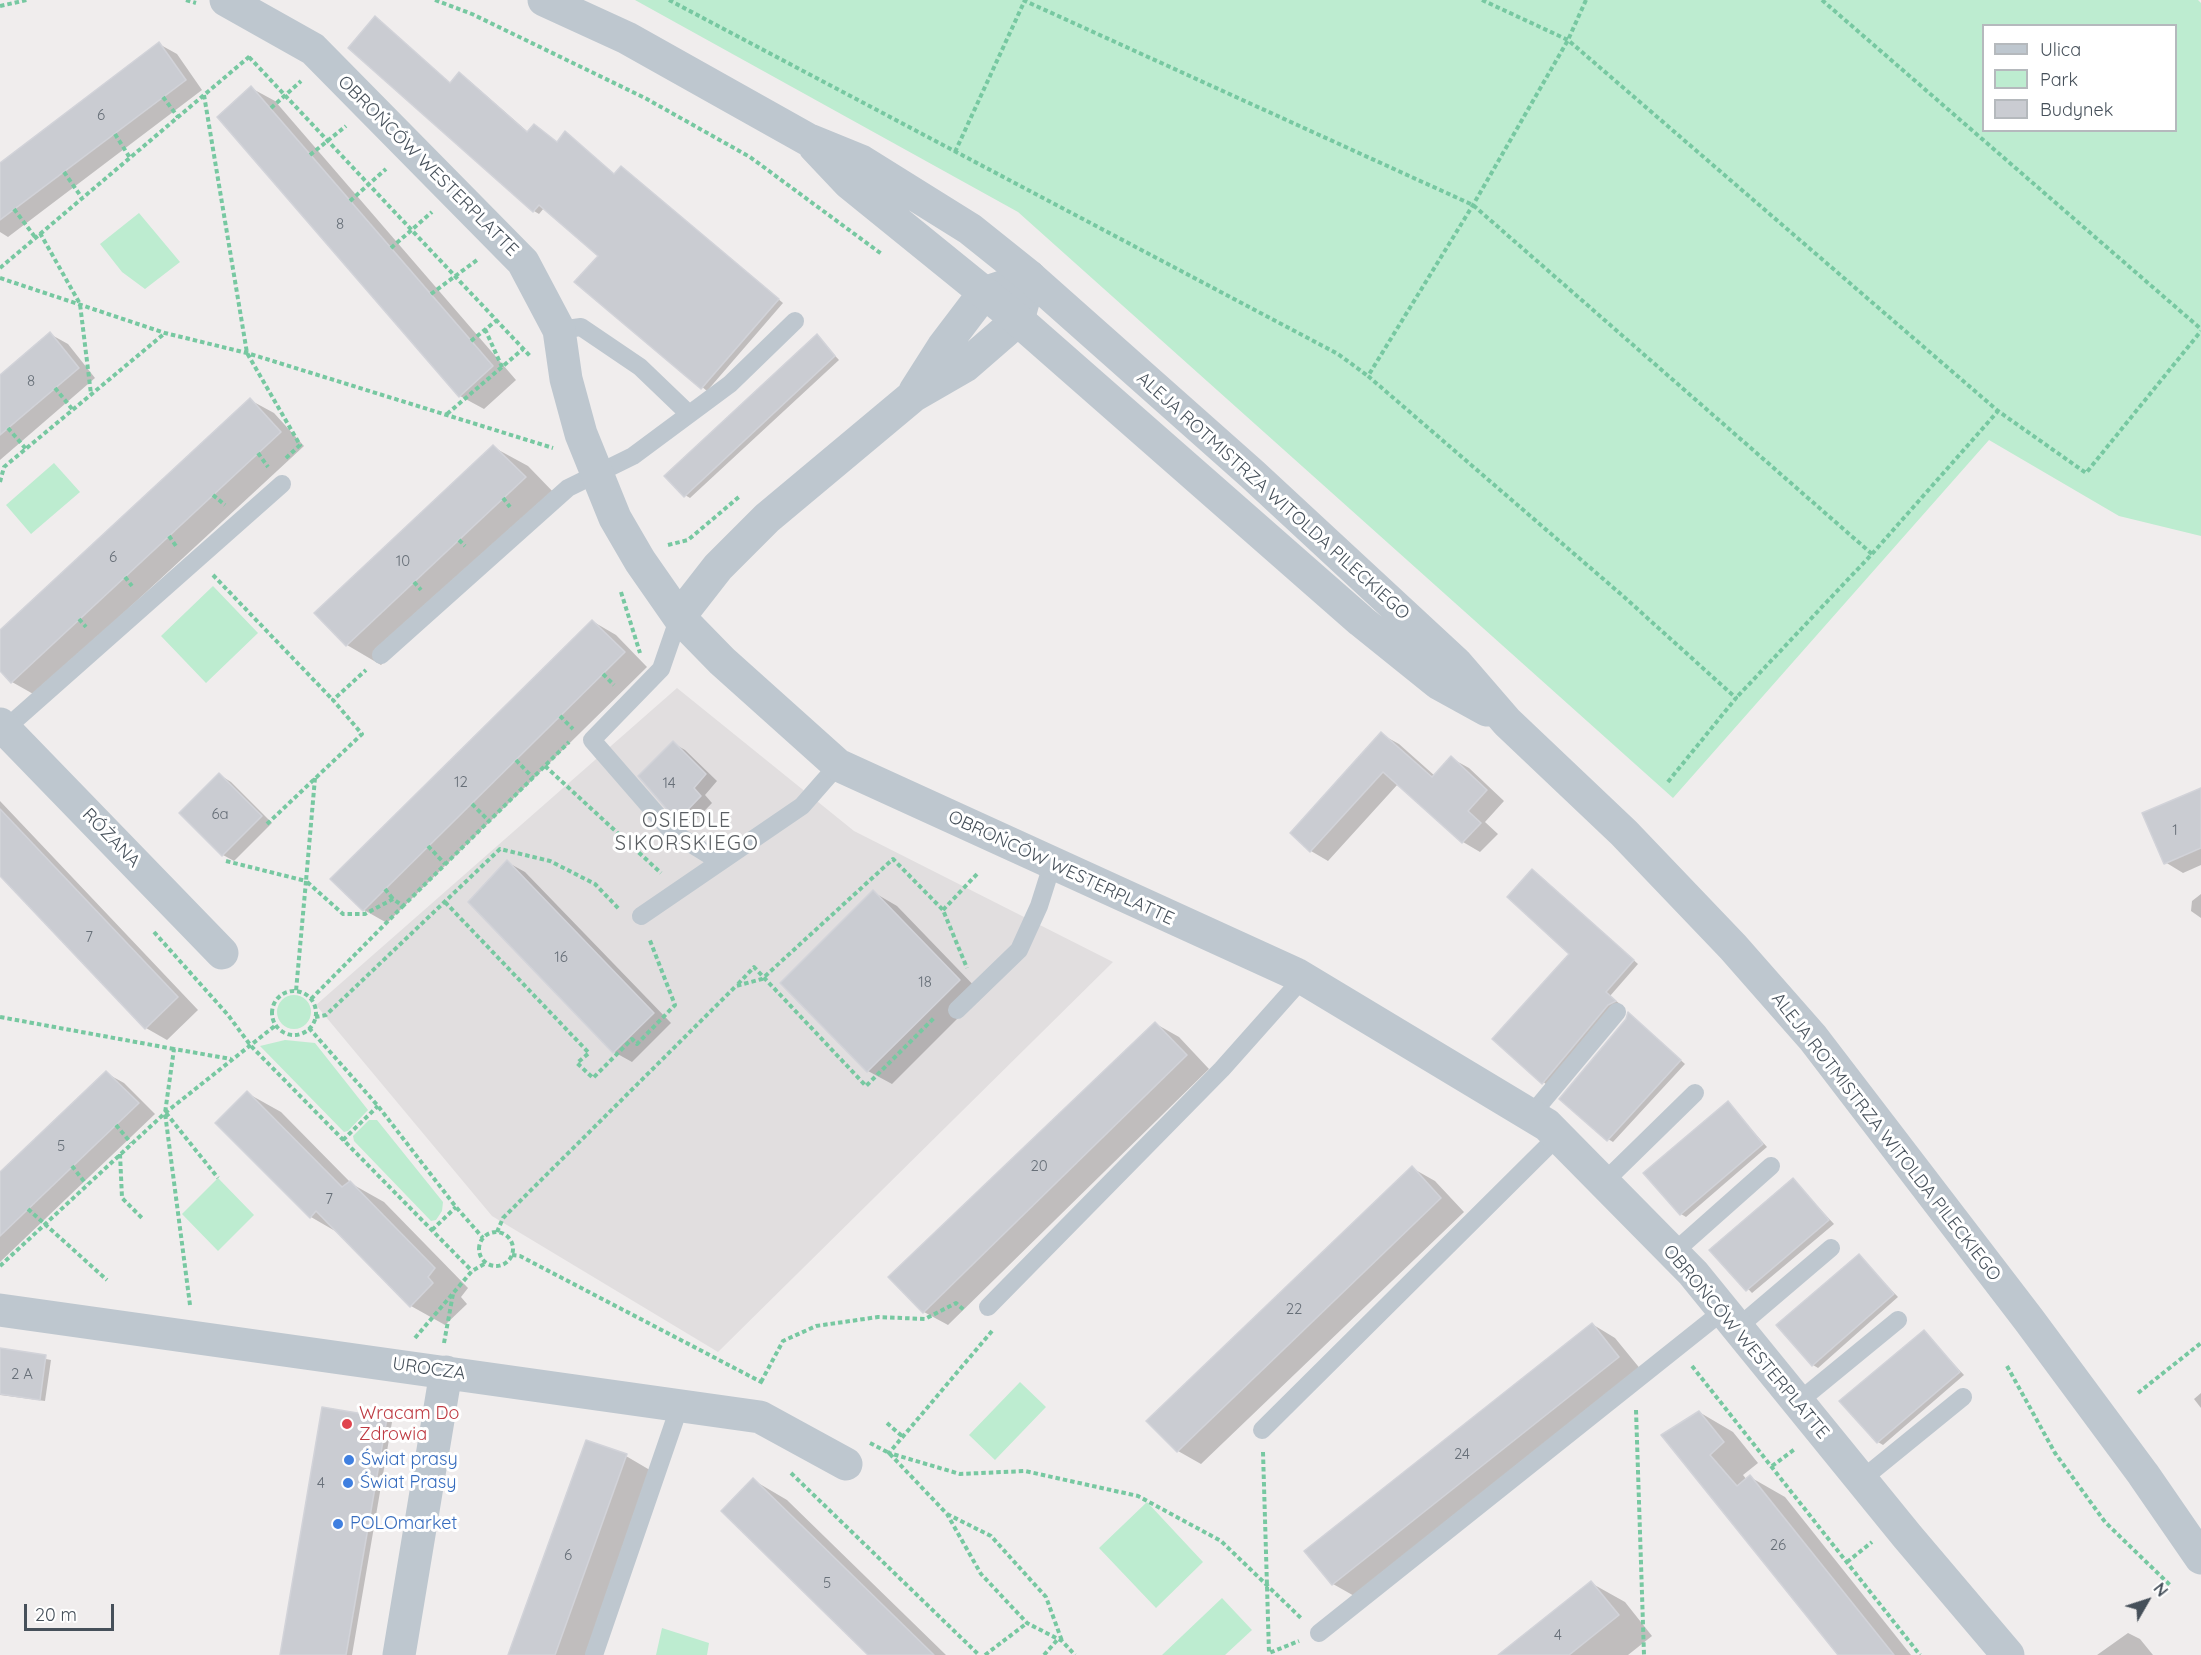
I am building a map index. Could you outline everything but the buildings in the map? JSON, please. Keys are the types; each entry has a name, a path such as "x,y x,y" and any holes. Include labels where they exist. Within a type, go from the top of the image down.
{"street":[{"name":"OBROŃCÓW WESTERPLATTE","path":"226,0 313,49 523,262 559,330 566,379 596,476 615,518 640,561 679,617 722,661 838,765 1303,978 1532,1115 1558,1136 1673,1253 2008,1655"},
{"name":"ALEJA ROTMISTRZA WITOLDA PILECKIEGO","path":"544,0 627,38 807,139 861,161 970,229 1030,277 1252,474 1456,663 1507,722 1624,832 1733,947 1813,1038 2029,1320 2143,1474 2201,1558"},
{"name":"ALEJA ROTMISTRZA WITOLDA PILECKIEGO","path":"807,139 849,183 1018,320 1361,621 1438,683 1507,722"},
{"path":"913,396 943,347 984,293 1030,277"},
{"path":"679,617 718,567 767,518 913,396 965,366 1018,320 1030,277"},
{"name":"RÓŻANA","path":"2,726 222,952"},
{"name":"UROCZA","path":"0,1310 444,1361 680,1406 760,1417 846,1464"},
{"path":"399,1655 444,1361"}],"lane":[{"path":"381,655 568,488 633,456 730,384 795,321"},
{"path":"559,330 581,327 640,368 689,414"},
{"path":"2,726 282,484"},
{"path":"679,617 661,669 592,740 672,832 719,861"},
{"path":"641,916 802,806 838,765"},
{"path":"957,1010 1019,950 1039,906 1052,865"},
{"path":"988,1307 1222,1069 1303,978"},
{"path":"1532,1115 1617,1012"},
{"path":"1604,1182 1695,1093"},
{"path":"1262,1430 1558,1136"},
{"path":"1673,1253 1771,1166"},
{"path":"1319,1633 1677,1348 1730,1319 1831,1248"},
{"path":"1798,1402 1899,1320"},
{"path":"1861,1480 1964,1397"},
{"path":"594,1655 680,1406"}],"path":[{"path":"0,6 27,0"},
{"path":"435,0 472,14 645,98 750,157 889,260"},
{"path":"669,0 1338,354 1368,376 1615,589 1736,698"},
{"path":"955,152 1024,0 1473,205 1872,554"},
{"path":"1482,0 1568,40 1998,411 2086,473 2201,330 1822,0"},
{"path":"1368,376 1473,205 1568,40 1586,0"},
{"path":"0,268 249,57 256,48"},
{"path":"249,57 537,363"},
{"path":"271,108 308,74"},
{"path":"204,95 247,353 300,445 279,465"},
{"path":"163,97 178,117"},
{"path":"310,155 356,118"},
{"path":"115,134 129,158"},
{"path":"350,201 390,165"},
{"path":"64,172 82,198"},
{"path":"14,209 35,237"},
{"path":"391,248 436,209"},
{"path":"40,233 80,304 91,395"},
{"path":"431,294 481,257"},
{"path":"0,278 165,333 247,353 559,450 556,438"},
{"path":"471,341 497,320"},
{"path":"485,329 502,367"},
{"path":"0,471 165,333"},
{"path":"446,414 523,348"},
{"path":"55,388 73,410"},
{"path":"1667,783 1736,698 1872,554 1998,411"},
{"path":"8,428 26,449"},
{"path":"0,482 4,467"},
{"path":"661,547 688,540 742,495"},
{"path":"196,557 333,700 362,734 267,824"},
{"path":"619,587 641,659"},
{"path":"333,700 381,655"},
{"path":"311,999 577,734 560,716"},
{"path":"516,760 532,778"},
{"path":"545,766 679,890"},
{"path":"296,991 315,778"},
{"path":"472,804 489,821"},
{"path":"428,846 445,864"},
{"path":"315,1017 326,1015 500,849 550,861 596,884 624,915 641,916 675,1005 637,1044 632,1039 593,1078 577,1063 589,1053 445,902"},
{"path":"736,986 763,978 893,859 943,910 968,970"},
{"path":"226,861 306,881 343,914 365,914 393,898"},
{"path":"943,910 977,874"},
{"path":"385,889 403,906"},
{"path":"497,1232 510,1239 513,1248 511,1257 505,1264 495,1266 486,1263 480,1256 478,1246 483,1238 497,1232 503,1218 754,968 866,1086 946,1005 957,1010"},
{"path":"296,991 300,991 311,999 314,1004 315,1017 309,1028 297,1035 287,1034 276,1025 272,1011 274,1001 281,994 296,991"},
{"path":"0,1017 232,1059"},
{"path":"0,1266 165,1113 276,1025"},
{"path":"309,1028 378,1106 456,1207 483,1238"},
{"path":"251,1046 472,1271"},
{"path":"174,1049 165,1113 191,1317"},
{"path":"343,1140 378,1106"},
{"path":"165,1113 218,1178"},
{"path":"116,1125 131,1143"},
{"path":"120,1153 122,1198 143,1220"},
{"path":"72,1166 86,1184"},
{"path":"432,1230 456,1207"},
{"path":"28,1209 107,1280"},
{"path":"408,1345 472,1271 486,1263"},
{"path":"444,1361 453,1293"},
{"path":"761,1382 783,1341 816,1326 878,1317 925,1319 956,1303 965,1311"},
{"path":"988,1307 993,1333"},
{"path":"983,1325 993,1333"},
{"path":"993,1333 889,1453 960,1474 1024,1471 1138,1496 1221,1541 1267,1587 1319,1633 1269,1654 1267,1587 1262,1430"},
{"path":"2138,1393 2201,1343"},
{"path":"1677,1348 1920,1655"},
{"path":"2007,1366 2055,1453 2105,1522 2170,1585"},
{"path":"1641,1377 1635,1403 1644,1655"},
{"path":"886,1423 903,1437"},
{"path":"790,1472 979,1655"},
{"path":"946,1514 991,1536 1046,1597 1060,1640 1044,1655"},
{"path":"985,1655 1027,1623"}],"shaded area":[{"path":"677,688 854,831 1113,962 718,1352 492,1216 316,1005"}],"green space":[{"path":"635,0 2198,0 2201,3 2201,536 2119,516 1989,440 1673,798 1018,212"},
{"path":"139,213 180,262 145,289 122,272 100,244"},
{"path":"54,463 80,492 31,534 6,505"},
{"path":"213,586 258,633 206,683 161,636"},
{"path":"294,995 306,1000 311,1012 306,1024 294,1029 282,1024 277,1012 282,1000"},
{"path":"285,1040 315,1043 368,1110 348,1131 344,1132 260,1046"},
{"path":"369,1120 377,1120 443,1202 442,1211 436,1220 431,1221 354,1141 353,1136"},
{"path":"218,1178 254,1215 218,1251 182,1214"},
{"path":"1020,1382 1046,1407 995,1460 969,1435"},
{"path":"1147,1502 1203,1562 1156,1608 1099,1548"},
{"path":"1222,1598 1252,1630 1225,1655 1162,1655"},
{"path":"662,1628 709,1643 707,1655 656,1655"}],"place":[{"name":"Wracam Do Zdrowia","path":"347,1424"},
{"name":"Świat prasy","path":"349,1460"},
{"name":"Świat Prasy","path":"348,1483"},
{"name":"POLOmarket","path":"338,1524"}],"district":[{"name":"OSIEDLE SIKORSKIEGO","path":"687,832"}]}
